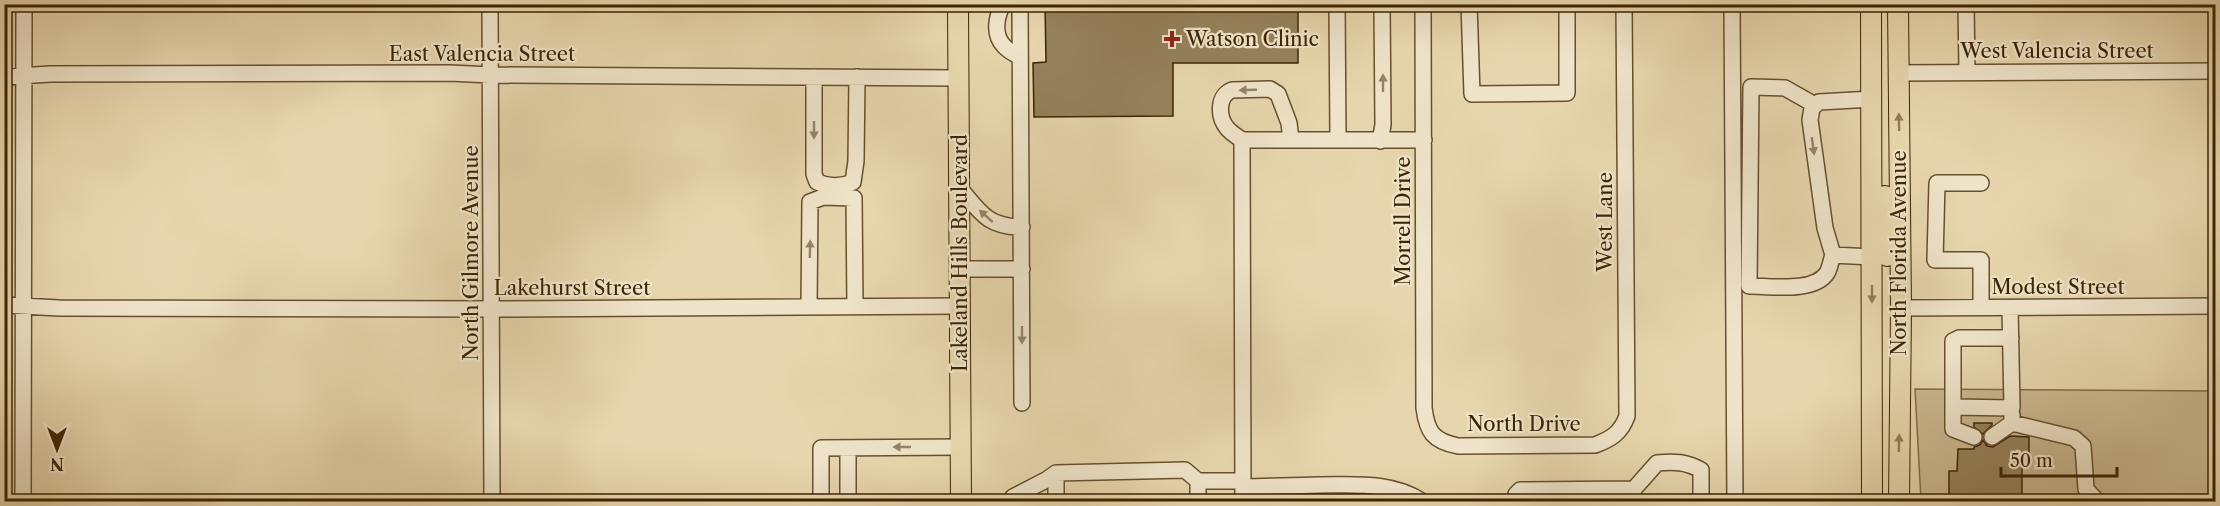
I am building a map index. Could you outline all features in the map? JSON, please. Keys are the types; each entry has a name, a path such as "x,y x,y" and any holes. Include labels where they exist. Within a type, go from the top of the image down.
{"main road":[{"name":"Lakeland Hills Boulevard","path":"958,4 961,501"},
{"name":"North Florida Avenue","path":"1871,4 1872,501"},
{"path":"1887,4 1887,15 1898,45"},
{"name":"North Florida Avenue","path":"1898,4 1901,308 1899,501"},
{"path":"1872,141 1885,183 1887,300 1893,307 1901,308"}],"street":[{"path":"23,501 24,4"},
{"name":"North Gilmore Avenue","path":"490,4 492,501"},
{"path":"1003,4 998,12 997,31 1004,46 1020,57"},
{"path":"1020,4 1022,403"},
{"path":"1337,4 1338,140"},
{"path":"1380,141 1383,125 1382,4"},
{"name":"Morrell Drive","path":"1423,4 1425,408 1426,425 1433,435"},
{"path":"1469,4 1472,94 1567,93 1567,4"},
{"name":"West Lane","path":"1615,435 1624,425 1627,416 1624,4"},
{"path":"1732,4 1734,501"},
{"path":"1966,4 1967,72"},
{"name":"West Valencia Street","path":"1898,73 2216,71"},
{"name":"East Valencia Street","path":"4,77 50,74 450,73 959,78"},
{"path":"814,77 814,174 817,182 825,186 844,186 853,182 856,161 857,77"},
{"path":"1815,105 1785,88 1751,87 1749,286 1807,286 1819,281 1827,273 1833,255 1825,228 1810,120 1812,108 1819,102 1832,100 1872,99"},
{"path":"1291,140 1289,123 1278,94 1270,89 1232,90 1227,92 1221,101 1220,115 1227,128 1242,140 1380,141 1424,140"},
{"path":"1242,140 1243,490"},
{"path":"1981,183 1936,183 1935,260 1981,260 1981,308"},
{"path":"959,188 988,220 1010,227 1022,226"},
{"path":"809,307 810,202 823,197 854,198 855,307"},
{"path":"1833,255 1872,257"},
{"path":"960,269 1022,269"},
{"name":"Lakehurst Street","path":"4,305 59,308 492,309 960,306"},
{"name":"Modest Street","path":"1901,308 2216,306"},
{"path":"1992,437 2012,415 2010,308"},
{"path":"1974,437 1953,429 1953,341 1959,338 2011,338"},
{"path":"1953,407 2012,415 2074,438 2083,446 2086,489 2098,501"},
{"name":"North Drive","path":"1433,435 1447,444 1470,446 1595,445 1615,435"},
{"path":"821,501 821,448 961,447"},
{"path":"849,448 849,501"},
{"path":"1516,501 1516,494 1520,490 1634,489 1658,463 1672,461 1690,464 1701,470 1701,501"},
{"path":"1012,501 1013,497 1056,473 1185,470 1198,481 1243,490 1370,484 1391,487 1423,501"},
{"path":"1056,473 1056,501"},
{"path":"1198,481 1198,501"}],"shaded area":[{"path":"1915,389 2215,391 2215,501 1921,501"}],"building":[{"name":"Watson Clinic","path":"1045,4 1298,4 1298,63 1173,63 1173,116 1034,117 1033,63 1046,62"},
{"path":"1974,423 1992,423 1992,425 1983,434 1974,427"},
{"path":"2010,436 2029,437 2029,463 2022,463 2022,501 1949,501 1949,471 1957,471 1958,449 1974,449 1983,440 1987,446 1993,447"}],"place":[{"name":"Watson Clinic","path":"1172,39"}]}
